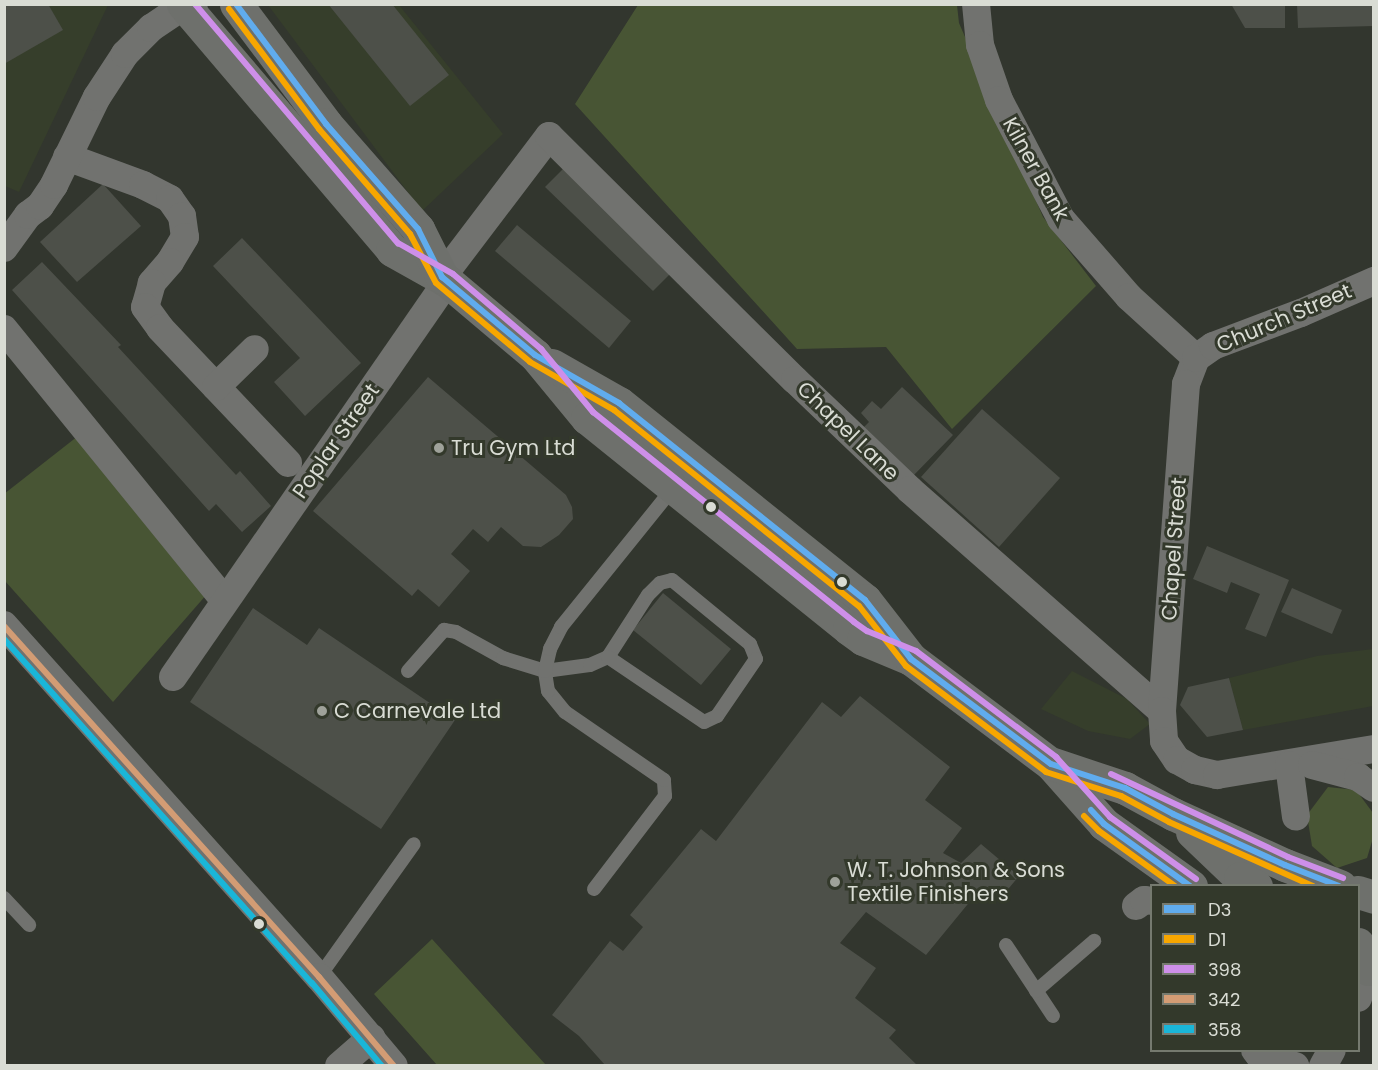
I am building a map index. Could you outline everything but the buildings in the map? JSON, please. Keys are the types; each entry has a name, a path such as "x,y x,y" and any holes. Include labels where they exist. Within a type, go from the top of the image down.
{"highway":[{"path":"236,4 326,124 418,229 444,279"},
{"path":"187,5 392,250 444,279 535,355 619,403 865,600 911,659"},
{"path":"535,355 587,418 863,639 911,659 1051,764 1104,824 1190,884"},
{"path":"1051,764 1125,788 1173,814 1284,865 1337,884"},
{"path":"1173,814 1240,878 1254,884"},
{"path":"1360,892 1374,898"}],"street":[{"name":"Kilner Bank","path":"976,4 980,45 999,100 1061,219 1129,297 1196,358"},
{"path":"4,248 16,216 40,206 103,86 125,54 151,28 187,5"},
{"name":"Poplar Street","path":"173,677 444,279 549,136"},
{"name":"Chapel Lane","path":"549,136 795,380 910,490 1162,711"},
{"path":"67,157 143,185 170,199 182,216 185,237 170,262 152,283 145,307 160,328 288,463"},
{"name":"Church Street","path":"1196,358 1213,346 1301,313 1374,280"},
{"path":"4,329 225,601"},
{"path":"216,387 255,349"},
{"name":"Chapel Street","path":"1196,358 1186,384 1162,711 1164,741 1177,760 1195,770 1217,775 1296,764"},
{"path":"4,625 319,977 394,1065"},
{"path":"1296,764 1374,750"},
{"path":"1296,764 1358,777 1374,788"},
{"path":"1296,764 1296,817"},
{"path":"1360,912 1374,898"},
{"path":"339,1065 371,1038"},
{"path":"1257,1052 1259,1055 1295,1065"},
{"path":"1321,1065 1331,1052"}],"lane":[{"path":"594,889 664,796 664,780 565,712 548,691 545,671 550,649 561,627 674,488"},
{"path":"408,671 444,630 456,632 503,658 545,671 590,665 608,657 648,595 660,583 672,580 750,644 756,659 717,716 704,722 608,657"},
{"path":"319,977 414,843"},
{"path":"4,898 29,925"},
{"path":"1036,991 1094,941"},
{"path":"1006,945 1053,1016"}],"shaded area":[{"path":"5,5 108,5 19,192 5,186"},
{"path":"268,5 399,5 503,134 422,211"},
{"path":"638,5 957,5 959,23 1043,217 1096,286 952,429 886,347 797,349 575,104"},
{"path":"78,436 207,594 113,702 5,581 4,494"},
{"path":"1373,649 1373,706 1243,730 1229,678 1317,656"},
{"path":"1072,671 1127,699 1150,724 1130,739 1088,731 1041,709"},
{"path":"1328,787 1356,790 1373,813 1373,838 1367,858 1337,868 1312,846 1307,815"},
{"path":"432,939 546,1065 437,1065 374,994"}],"transit line":[{"name":"398","path":"195,4 398,243 453,274 541,349 593,412 854,622 867,631 916,651 1056,757 1110,817 1196,879"},
{"name":"D3","path":"236,4 326,124 418,229 442,277 535,355 619,403 865,600 911,659 1051,764 1125,788 1173,814 1285,865 1334,884"},
{"name":"D1","path":"229,9 319,129 410,234 436,283 530,362 614,410 859,606 906,666 1046,772 1121,796 1169,822 1308,884"},
{"name":"342","path":"4,626 319,977 394,1066"},
{"name":"358","path":"4,639 312,983 382,1066"},
{"name":"398","path":"1111,774 1288,857 1343,878"},
{"name":"D3","path":"1091,810 1104,824 1187,884"},
{"name":"D1","path":"1084,816 1099,831 1172,884"}],"place":[{"name":"Tru Gym Ltd","path":"439,448"},
{"name":"C Carnevale Ltd","path":"322,711"},
{"name":"W. T. Johnson & Sons Textile Finishers","path":"835,882"}]}
